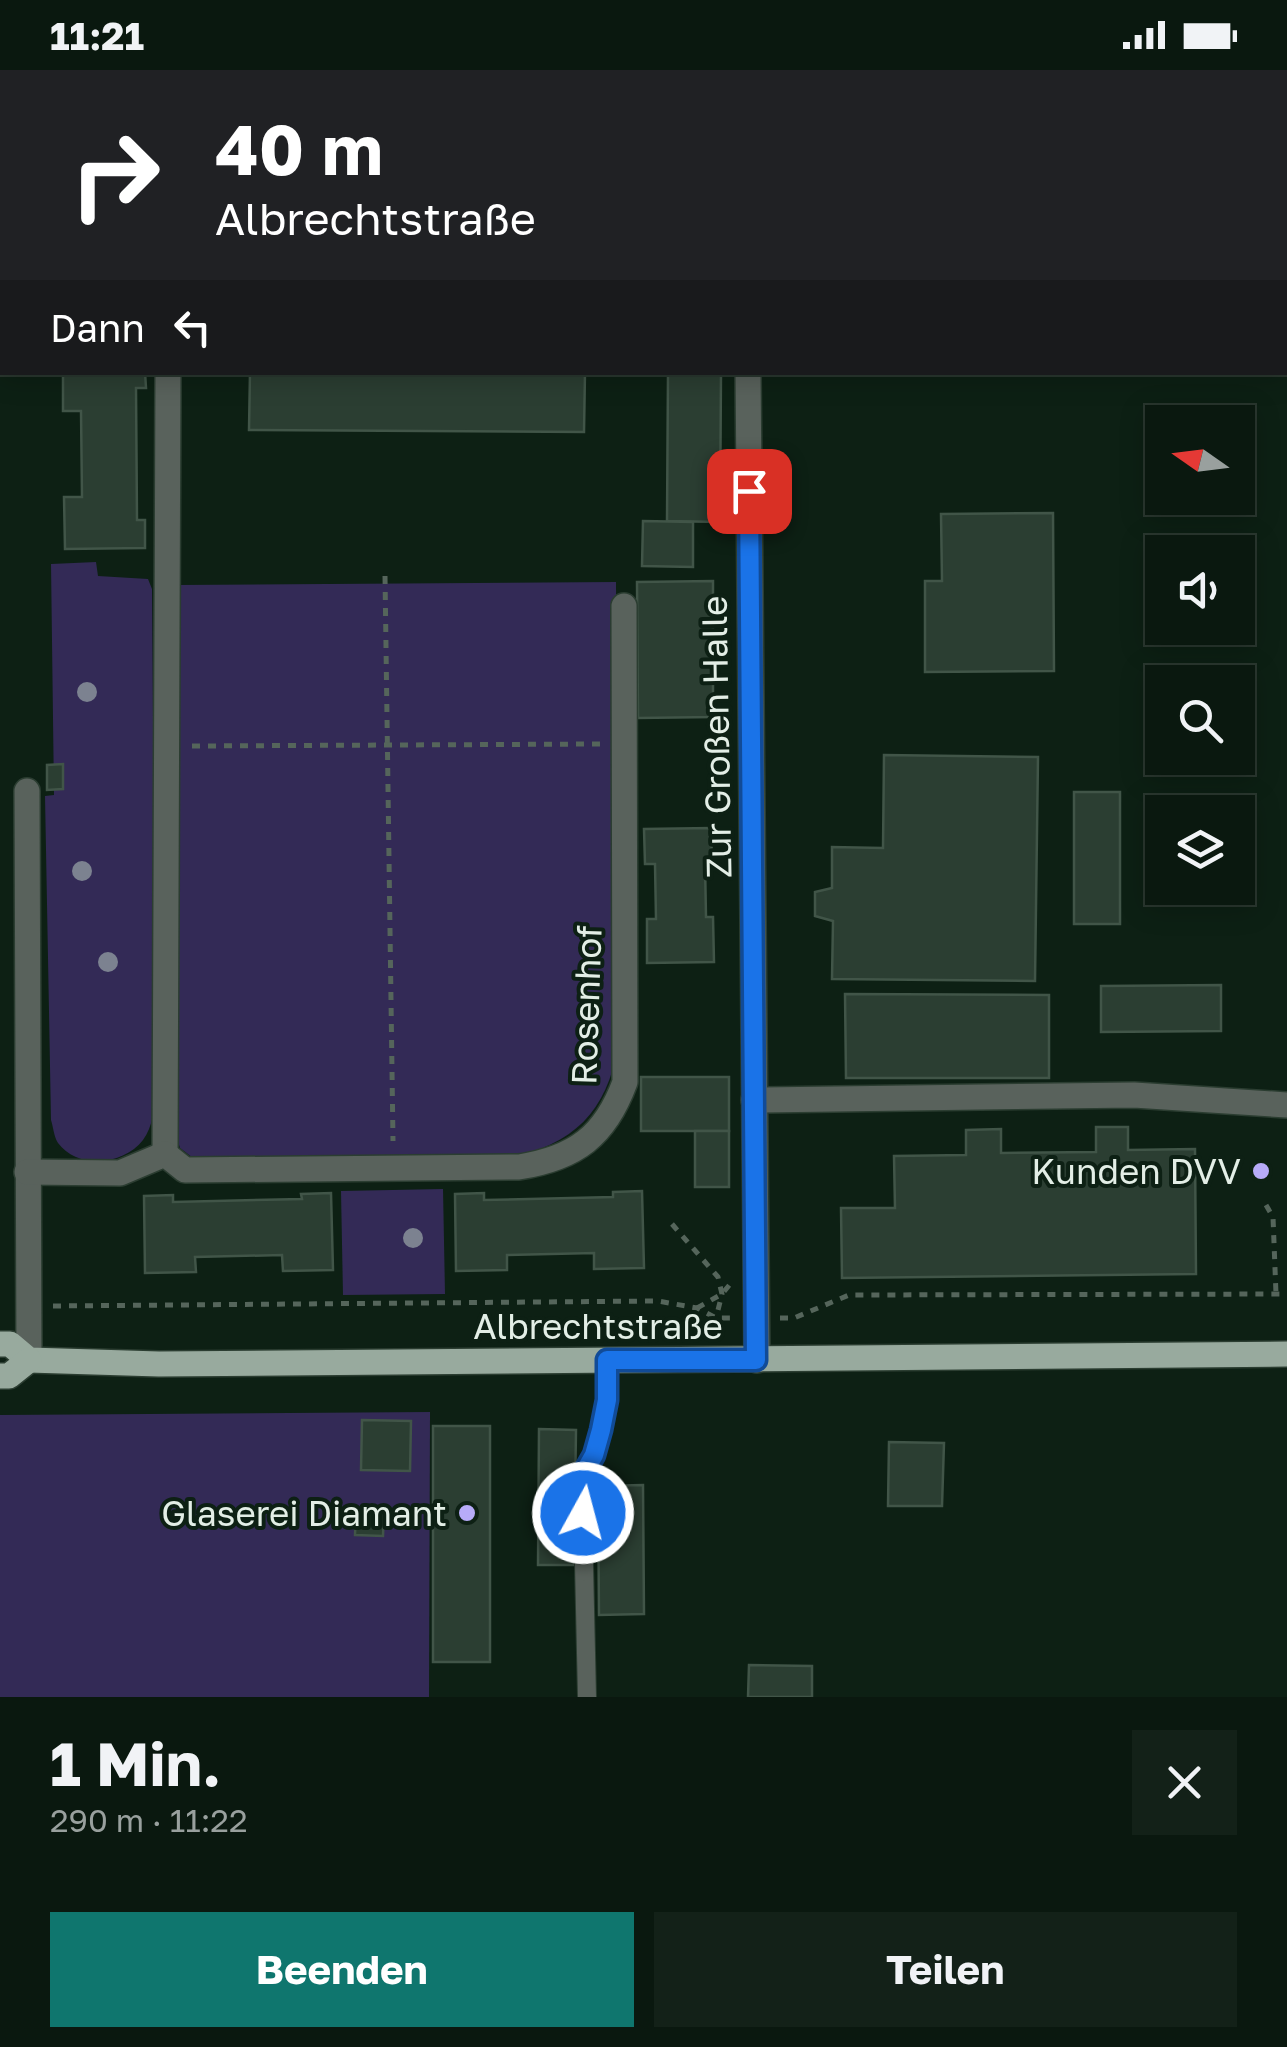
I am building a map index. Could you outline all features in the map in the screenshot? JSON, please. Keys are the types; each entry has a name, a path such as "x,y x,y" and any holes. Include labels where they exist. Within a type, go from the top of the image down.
{"main road":[{"name":"Albrechtstraße","path":"0,1344 10,1344 29,1360 159,1364 1287,1354"},
{"path":"0,1376 10,1376 29,1360"}],"street":[{"path":"27,1172 120,1173 165,1154 168,375"},
{"name":"Zur Großen Halle","path":"748,375 756,1360"},
{"name":"Rosenhof","path":"165,1154 184,1170 519,1167 571,1152 614,1112 625,1082 624,606"},
{"path":"28,791 29,1360"},
{"path":"754,1100 1134,1096 1287,1105"}],"lane":[{"path":"587,1697 582,1476 594,1455 601,1430 607,1400 607,1360"}],"path":[{"path":"386,576 393,1169"},
{"path":"164,746 624,744"},
{"path":"1266,1204 1274,1217 1276,1294"},
{"path":"672,1224 718,1277 722,1294 716,1318"},
{"path":"27,1306 658,1301 697,1308 716,1318 794,1318 849,1294 1287,1294"}],"shaded area":[{"path":"96,562 98,576 148,579 152,589 156,1094 151,1124 135,1148 113,1159 89,1161 67,1152 57,1141 51,1120 45,796 54,795 51,564"},
{"path":"616,582 618,1046 613,1069 596,1107 583,1122 551,1144 508,1158 197,1161 180,1148 176,1135 177,585"},
{"path":"443,1189 445,1294 343,1295 341,1191"},
{"path":"430,1412 429,1697 0,1697 0,1415"}],"building":[{"path":"63,375 145,375 146,388 136,388 137,520 145,520 145,548 65,549 64,497 82,497 81,411 63,411"},
{"path":"250,375 585,375 584,432 249,430"},
{"path":"668,375 721,375 720,522 667,521"},
{"path":"1053,513 1054,671 925,672 925,581 942,581 941,514"},
{"path":"643,521 693,522 693,567 642,566"},
{"path":"713,581 713,717 638,718 637,582"},
{"path":"884,755 1038,757 1035,981 832,979 833,921 815,916 815,892 832,888 832,847 883,848"},
{"path":"63,764 63,789 47,790 47,765"},
{"path":"1074,792 1120,792 1120,924 1074,924"},
{"path":"711,828 712,863 705,863 706,917 713,917 714,962 647,963 647,919 656,919 655,864 645,864 644,829"},
{"path":"1221,985 1221,1031 1101,1032 1101,986"},
{"path":"845,994 1049,995 1049,1078 846,1078"},
{"path":"641,1077 729,1077 729,1131 641,1131"},
{"path":"1096,1127 1128,1127 1128,1150 1195,1149 1196,1274 842,1278 841,1208 895,1208 894,1156 966,1155 966,1130 1001,1129 1001,1153 1096,1152"},
{"path":"695,1131 729,1131 729,1187 695,1187"},
{"path":"642,1191 644,1268 594,1269 594,1253 507,1255 507,1270 456,1271 455,1194 484,1193 484,1200 613,1197 613,1192"},
{"path":"331,1193 333,1270 283,1271 282,1255 195,1257 196,1272 145,1273 144,1196 173,1195 173,1202 302,1199 301,1194"},
{"path":"362,1420 411,1421 410,1471 361,1470"},
{"path":"433,1426 490,1426 490,1662 433,1662"},
{"path":"539,1429 576,1430 574,1565 538,1565"},
{"path":"889,1442 944,1443 942,1506 888,1506"},
{"path":"643,1485 644,1614 599,1615 598,1486"},
{"path":"356,1508 384,1509 383,1536 355,1535"},
{"path":"749,1665 812,1666 812,1697 748,1697"}],"place":[{"name":"Kunden DVV","path":"1261,1171"},
{"name":"Glaserei Diamant","path":"467,1513"}],"route":[{"path":"583,1513 582,1476 594,1455 601,1430 607,1400 607,1360 756,1360 749,491"}]}
